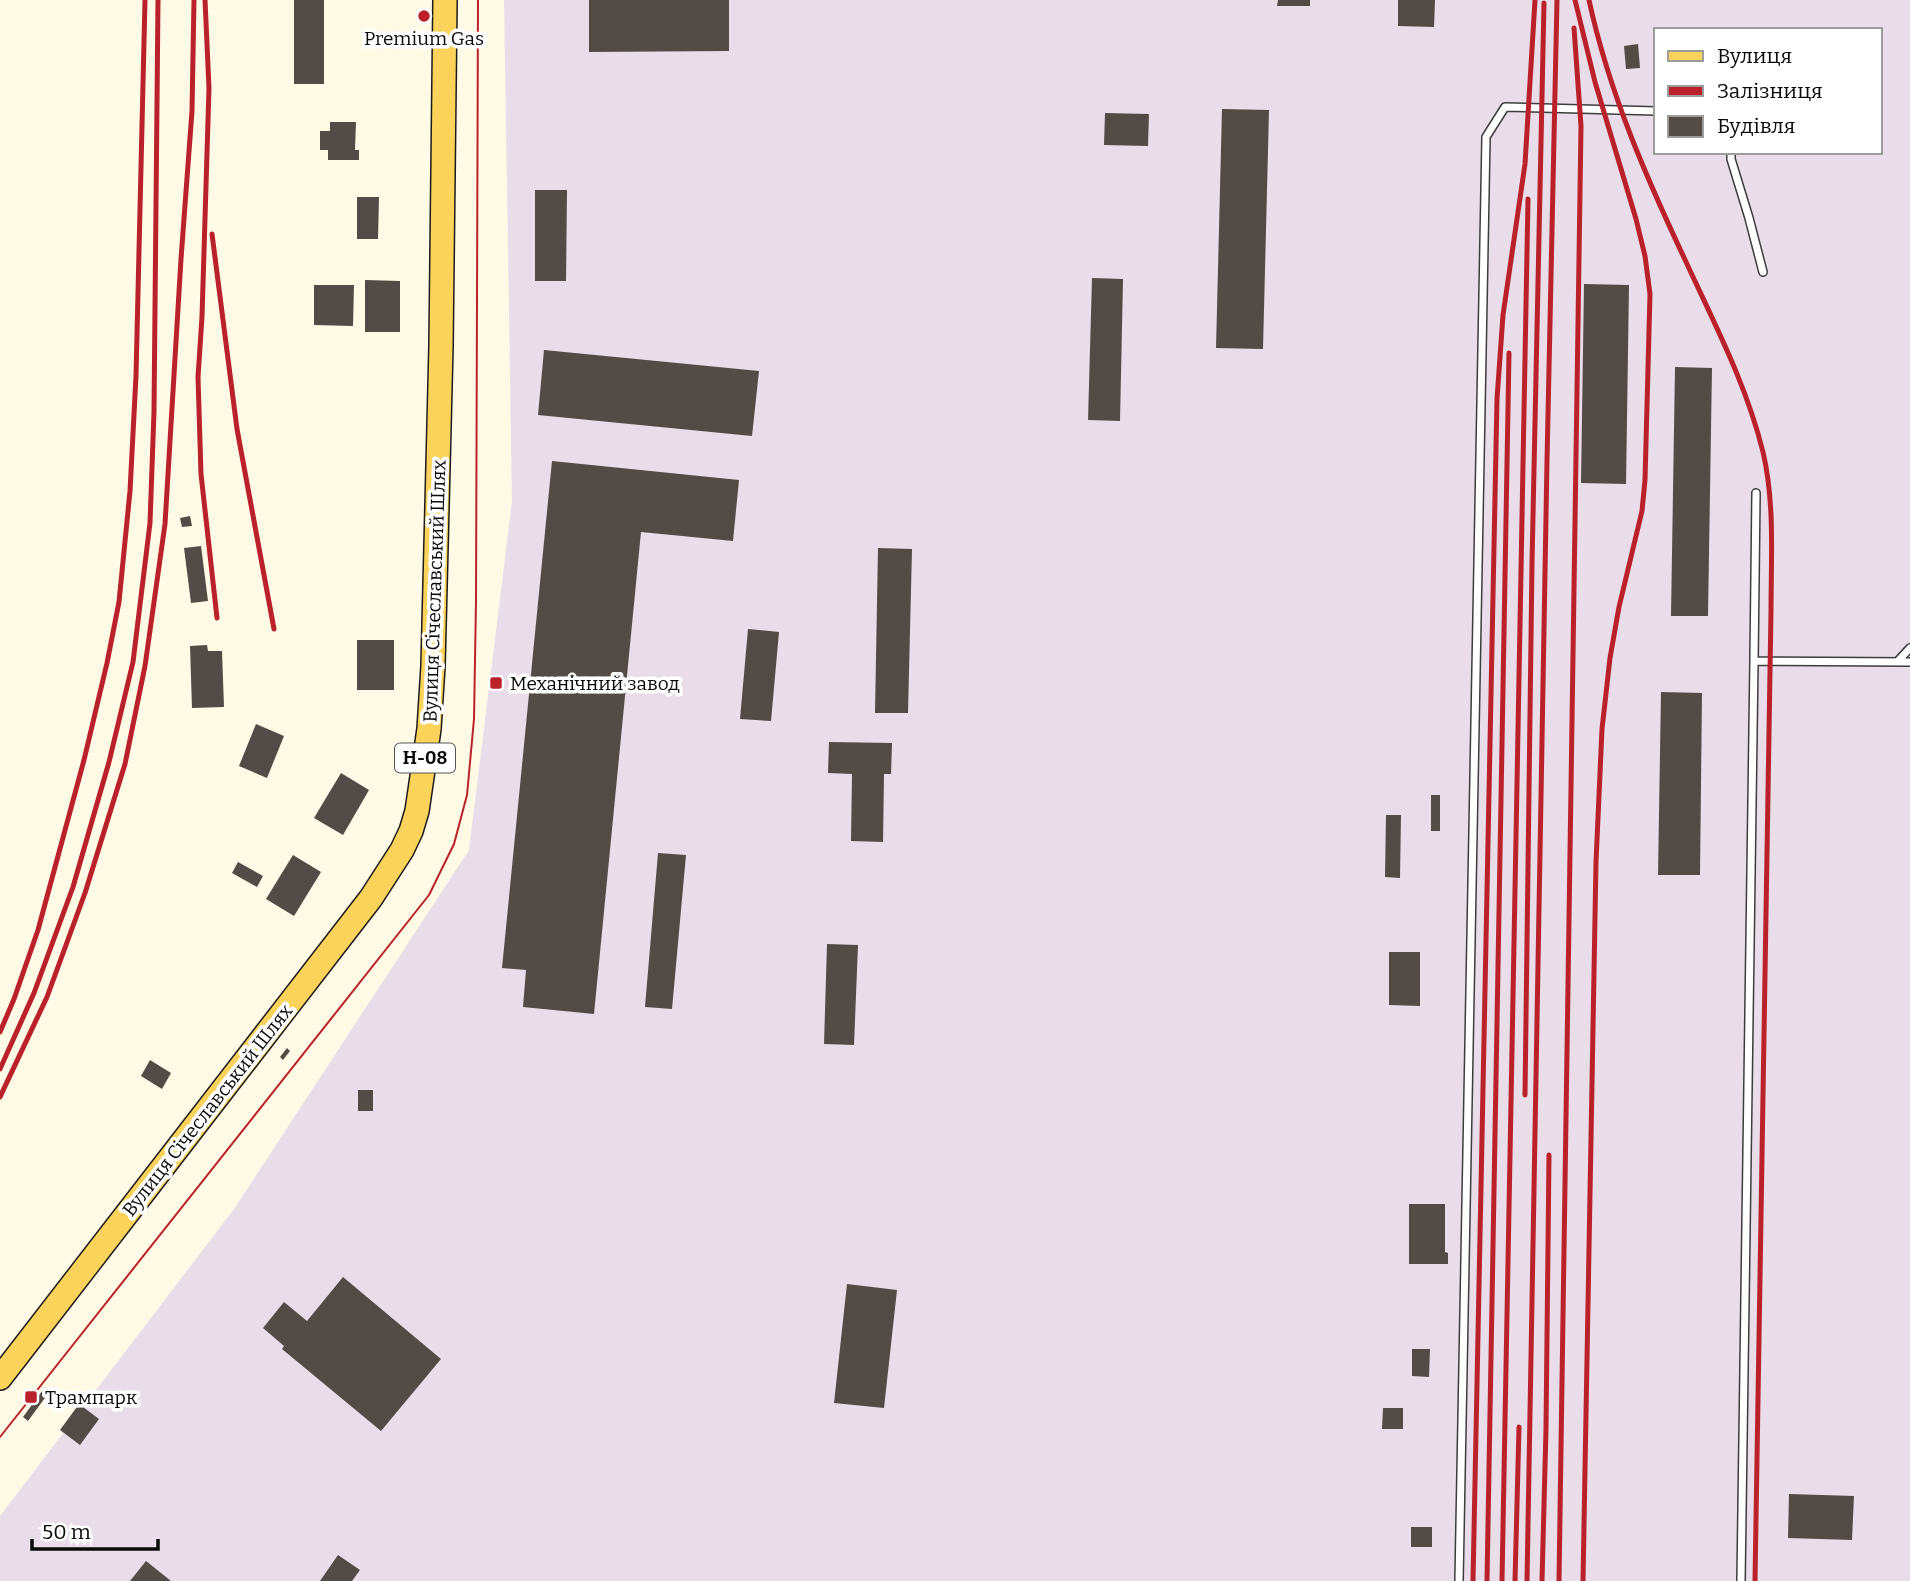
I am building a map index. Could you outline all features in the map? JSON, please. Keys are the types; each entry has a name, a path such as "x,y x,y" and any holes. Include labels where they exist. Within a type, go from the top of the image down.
{"main road":[{"name":"Вулиця Січеславський Шлях","path":"0,1377 371,898 411,831 417,811 429,729 433,666 442,345 445,0"}],"lane":[{"path":"1459,1581 1486,137 1505,107 1654,111"},
{"path":"1731,154 1763,272"},
{"path":"1741,1581 1756,493"},
{"path":"1898,662 1910,648"},
{"path":"1754,661 1910,662"}],"shaded area":[{"path":"504,0 1910,0 1910,1581 0,1581 0,1516 234,1209 469,850 512,501"}],"building":[{"path":"294,0 324,0 324,84 294,84"},
{"path":"589,0 729,0 729,51 589,52"},
{"path":"1278,0 1310,0 1310,6 1277,6"},
{"path":"1398,0 1435,0 1434,27 1398,26"},
{"path":"1638,44 1640,68 1626,69 1624,46"},
{"path":"1222,109 1269,110 1263,349 1216,348"},
{"path":"1105,113 1149,114 1148,146 1104,145"},
{"path":"330,122 356,122 355,150 359,150 359,160 328,160 328,150 320,150 320,131 330,131"},
{"path":"535,190 567,190 566,281 535,281"},
{"path":"357,197 379,197 378,239 357,239"},
{"path":"1092,278 1123,279 1120,421 1088,420"},
{"path":"365,280 400,281 400,332 365,332"},
{"path":"1584,284 1629,285 1626,484 1581,483"},
{"path":"314,285 354,285 353,326 314,325"},
{"path":"544,350 759,371 752,436 538,415"},
{"path":"1675,367 1712,368 1708,616 1671,616"},
{"path":"552,461 739,480 733,541 641,532 594,1014 523,1007 526,970 502,968"},
{"path":"190,516 192,526 182,527 180,518"},
{"path":"201,546 208,601 191,603 184,548"},
{"path":"878,548 912,549 908,713 875,713"},
{"path":"748,629 779,632 771,721 740,719"},
{"path":"357,640 394,640 394,690 357,690"},
{"path":"207,645 208,651 222,651 224,707 192,708 190,646"},
{"path":"1661,692 1702,693 1700,875 1658,875"},
{"path":"256,724 284,736 267,778 239,766"},
{"path":"829,742 892,743 891,774 884,774 883,842 851,841 852,774 828,773"},
{"path":"341,773 369,790 343,835 314,818"},
{"path":"1431,795 1440,795 1440,831 1431,831"},
{"path":"1386,815 1401,815 1400,878 1385,877"},
{"path":"658,853 686,855 672,1009 645,1007"},
{"path":"293,855 321,872 294,916 266,899"},
{"path":"238,862 263,876 257,887 232,873"},
{"path":"827,944 858,945 854,1045 824,1044"},
{"path":"1389,952 1420,952 1420,1006 1389,1005"},
{"path":"287,1048 290,1051 283,1060 280,1057"},
{"path":"150,1060 171,1073 162,1089 141,1076"},
{"path":"358,1090 373,1090 373,1111 358,1111"},
{"path":"1409,1204 1445,1204 1445,1252 1448,1253 1448,1264 1409,1264"},
{"path":"343,1277 441,1359 381,1431 282,1349 284,1346 263,1328 284,1302 307,1321"},
{"path":"847,1284 897,1290 884,1408 834,1403"},
{"path":"1412,1349 1430,1349 1429,1377 1412,1376"},
{"path":"45,1387 50,1391 28,1421 23,1417"},
{"path":"79,1404 99,1419 80,1445 60,1430"},
{"path":"1383,1408 1403,1408 1403,1429 1382,1429"},
{"path":"1789,1494 1854,1496 1852,1540 1788,1538"},
{"path":"1411,1527 1432,1527 1432,1547 1411,1547"},
{"path":"338,1555 360,1570 352,1581 320,1581"},
{"path":"146,1561 171,1581 130,1581"}],"tram line":[{"path":"0,1437 429,895 454,844 467,795 474,719 478,0"}],"railway":[{"path":"0,1032 38,930 84,760 119,602 130,491 136,376 145,0"},
{"path":"0,1069 34,993 73,887 109,762 133,662 150,523 154,412 158,0"},
{"path":"0,1097 47,997 85,893 125,764 145,666 165,524 192,111 194,0"},
{"path":"205,0 209,88 198,377 201,474 217,618"},
{"path":"1473,1581 1497,399 1503,315 1525,164 1535,0"},
{"path":"1527,1581 1557,0"},
{"path":"1575,0 1595,82 1636,219 1650,294 1642,511 1619,607 1602,729 1596,862 1583,1581"},
{"path":"1589,0 1607,69 1630,135 1730,356 1756,427 1767,471 1772,531 1755,1581"},
{"path":"1525,1095 1532,563 1544,3"},
{"path":"1559,1581 1581,126 1574,28"},
{"path":"1502,1581 1528,199"},
{"path":"212,234 237,429 274,629"},
{"path":"1487,1581 1509,353"},
{"path":"1542,1581 1549,1155"},
{"path":"1515,1581 1519,1427"}],"place":[{"name":"Premium Gas","path":"424,16"},
{"name":"Механічний завод","path":"496,683"},
{"name":"Трампарк","path":"31,1397"}]}
